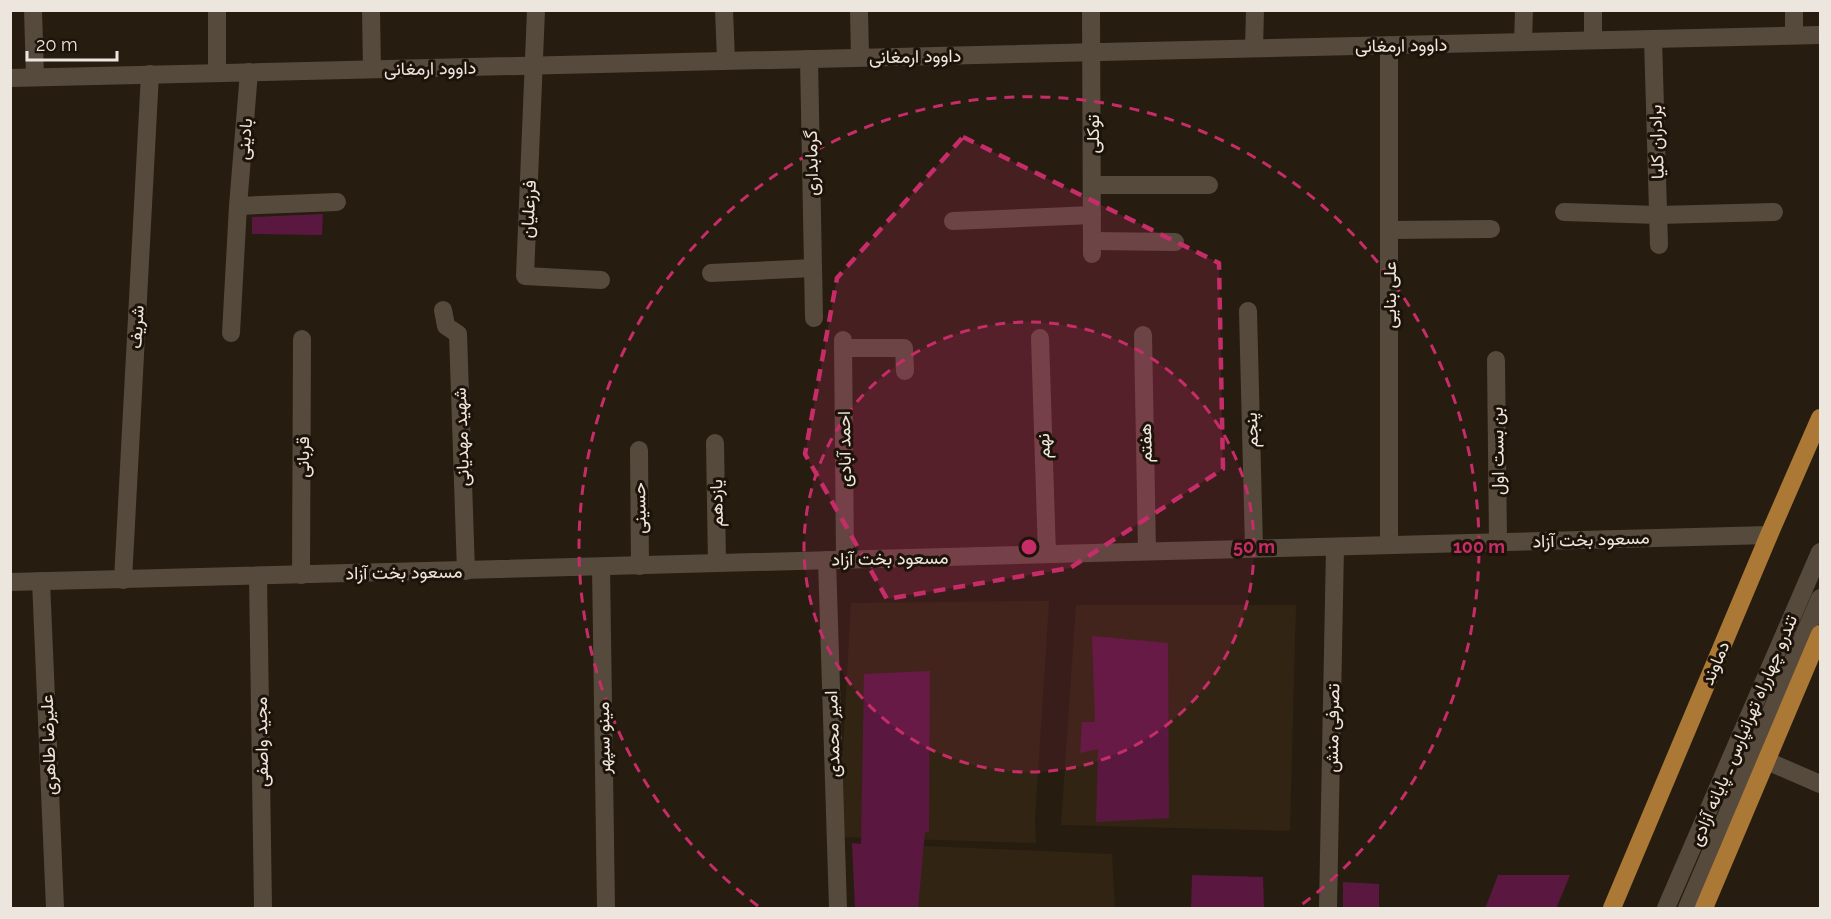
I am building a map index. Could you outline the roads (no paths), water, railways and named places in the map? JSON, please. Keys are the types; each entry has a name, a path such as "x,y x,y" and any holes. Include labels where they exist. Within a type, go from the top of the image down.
{"main road":[{"name":"دماوند","path":"1612,909 1769,535 1821,418"},
{"path":"1704,909 1821,634"}],"street":[{"path":"33,10 35,77"},
{"path":"217,10 217,73"},
{"path":"371,10 372,69"},
{"path":"535,65 536,10"},
{"path":"724,10 726,60"},
{"path":"859,10 860,57"},
{"name":"توکلی","path":"1091,10 1092,248 1175,242"},
{"path":"1254,48 1255,10"},
{"path":"1523,42 1524,10"},
{"path":"1593,10 1593,40"},
{"path":"1794,10 1794,35"},
{"name":"داوود ارمغانی","path":"10,78 1821,35"},
{"name":"برادران کلیا","path":"1653,39 1659,245"},
{"name":"علی بنایی","path":"1389,45 1389,545"},
{"name":"گرمابداری","path":"809,58 814,318"},
{"name":"فرزعلیان","path":"535,65 525,276 601,280"},
{"name":"بادینی","path":"231,333 249,72"},
{"name":"شریف","path":"123,580 150,74"},
{"path":"1092,185 1209,185"},
{"path":"238,206 337,202"},
{"path":"1564,212 1658,215 1774,212"},
{"path":"952,221 1092,215"},
{"path":"1389,230 1491,229"},
{"path":"711,273 813,268"},
{"name":"شهید مهدیانی","path":"443,310 447,327 458,334 466,571"},
{"name":"پنجم","path":"1248,311 1254,548"},
{"name":"هفتم","path":"1143,335 1147,551"},
{"name":"نهم","path":"1040,338 1047,554"},
{"name":"قربانی","path":"302,339 302,575"},
{"name":"احمد آبادی","path":"845,559 843,344 904,348 905,371"},
{"name":"بن بست اول","path":"1496,360 1498,542"},
{"name":"یازدهم","path":"715,443 717,563"},
{"name":"حسینی","path":"639,450 640,566"},
{"name":"مسعود بخت آزاد","path":"10,582 1769,535"},
{"name":"تصرفی منش","path":"1328,909 1335,547"},
{"name":"تندرو چهارراه تهرانپارس ـ پایانه آزادی","path":"1666,909 1821,552"},
{"name":"امیر محمدی","path":"827,560 838,909"},
{"name":"مینو سپهر","path":"601,567 606,909"},
{"name":"مجید واصفی","path":"258,576 263,909"},
{"name":"علیرضا طاهری","path":"42,581 55,909"},
{"path":"1687,909 1821,598"},
{"path":"1767,761 1821,784"}]}
